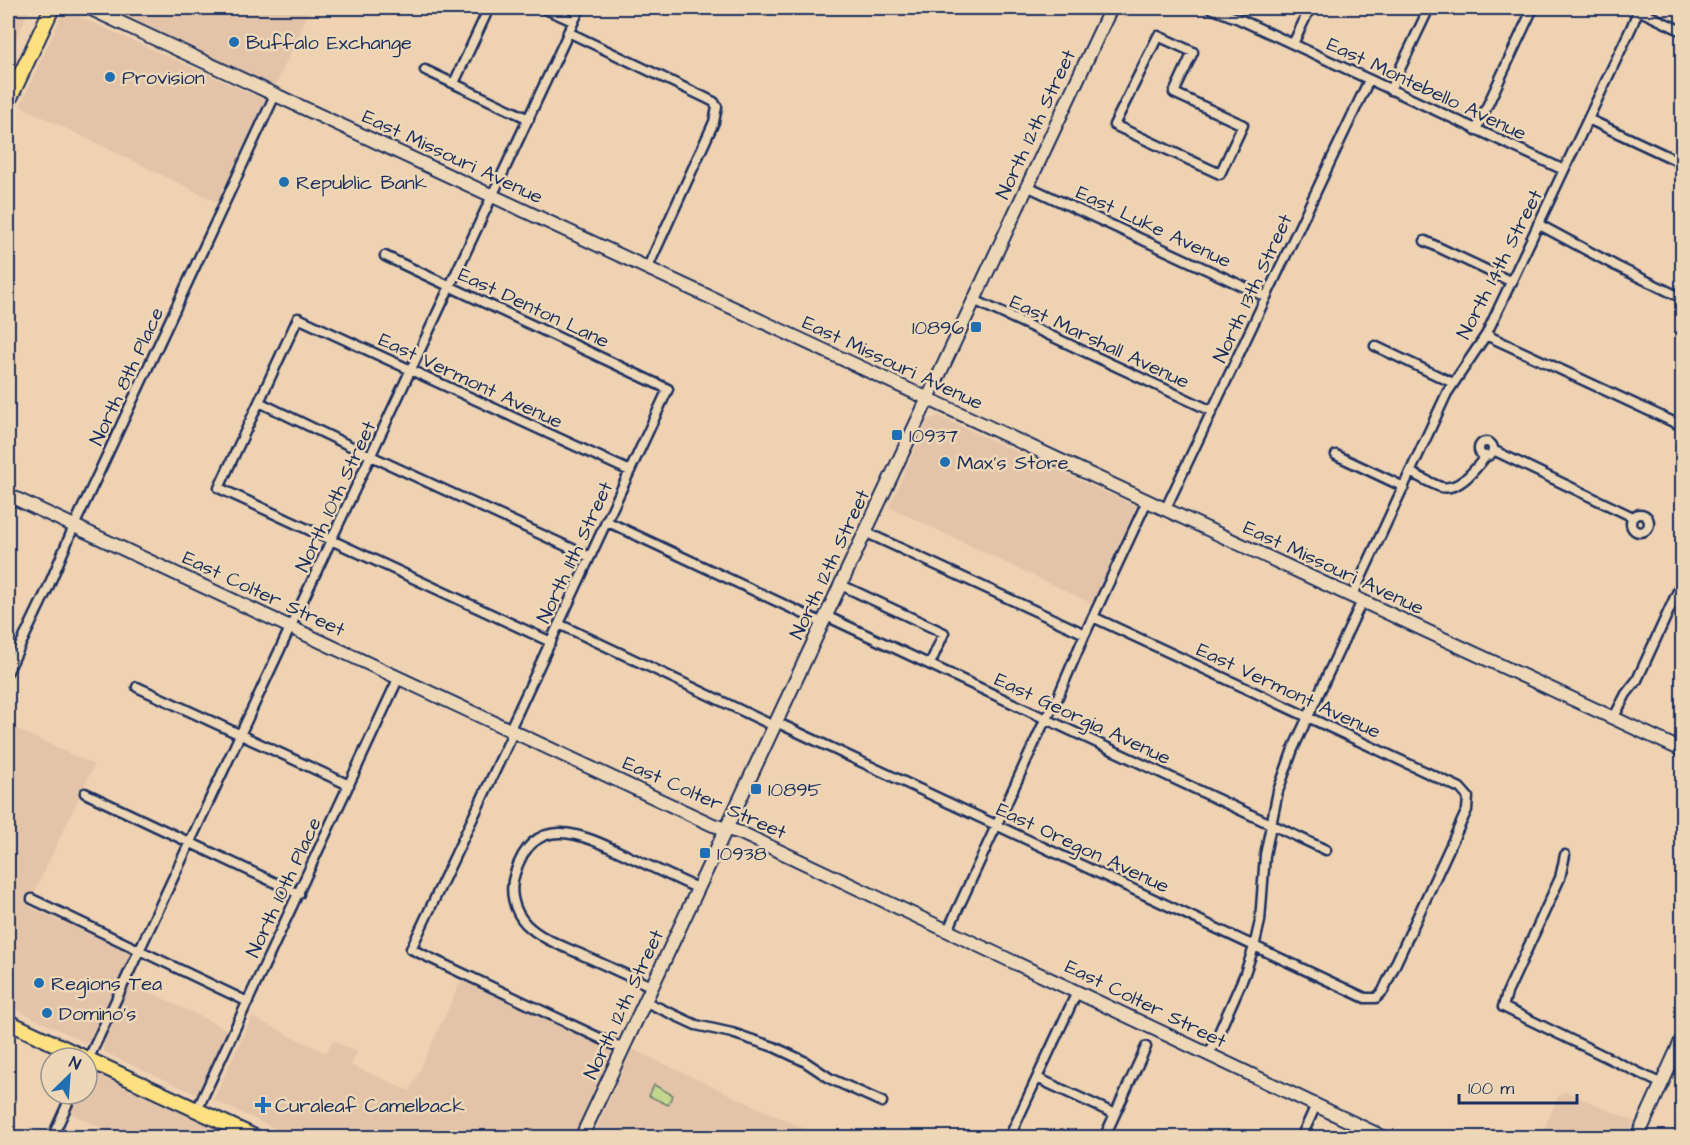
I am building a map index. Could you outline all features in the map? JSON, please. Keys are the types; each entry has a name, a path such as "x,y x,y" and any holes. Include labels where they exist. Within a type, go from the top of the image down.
{"main road":[{"path":"8,102 52,8"},
{"path":"8,1022 58,1046"},
{"path":"99,1065 257,1137"}],"street":[{"name":"East Missouri Avenue","path":"88,8 1683,750"},
{"path":"454,83 489,8"},
{"path":"543,8 573,21"},
{"name":"North 10th Street","path":"94,1046 292,627 580,8"},
{"path":"761,8 774,8"},
{"name":"North 12th Street","path":"581,1137 1111,8"},
{"name":"East Montebello Avenue","path":"1210,8 1293,44 1564,170"},
{"path":"1293,44 1310,8"},
{"path":"1390,90 1429,8"},
{"path":"1476,130 1533,8"},
{"path":"1638,9 1683,31"},
{"name":"North 14th Street","path":"1209,1055 1244,976 1254,946 1260,921 1265,855 1271,824 1278,791 1293,749 1410,472 1453,382 1486,335 1638,9"},
{"path":"568,32 714,102 717,107 714,122 648,267"},
{"path":"1158,36 1193,52 1174,93 1243,125 1220,174 1114,125 1158,36"},
{"path":"425,70 529,119"},
{"name":"North 13th Street","path":"1165,510 1369,80"},
{"name":"North 8th Place","path":"8,671 48,590 74,526 275,95"},
{"path":"1588,119 1683,162"},
{"name":"East Luke Avenue","path":"1027,186 1266,297"},
{"path":"1538,224 1608,262 1683,298"},
{"path":"1425,241 1512,282"},
{"name":"East Denton Lane","path":"385,256 668,388"},
{"name":"East Marshall Avenue","path":"974,300 1212,411"},
{"name":"East Vermont Avenue","path":"259,402 298,318 630,471"},
{"path":"1486,335 1683,426"},
{"path":"1375,346 1453,382"},
{"name":"North 11th Street","path":"623,1049 411,949 511,737 510,729 668,388"},
{"path":"551,642 219,488 259,402 590,557"},
{"path":"1410,472 1441,486 1451,487 1468,476 1490,453 1633,517"},
{"path":"1336,455 1404,487"},
{"name":"East Colter Street","path":"8,495 713,825 741,833 1385,1137"},
{"path":"948,930 1046,718 1054,706 1147,501"},
{"name":"East Georgia Avenue","path":"606,521 824,620 930,664 1326,850"},
{"path":"865,532 1085,634"},
{"path":"1614,717 1626,694 1637,680 1683,582"},
{"path":"841,585 944,633 930,664"},
{"name":"East Vermont Avenue","path":"1093,617 1460,788 1468,797 1467,810 1383,991 1376,998"},
{"name":"East Oregon Avenue","path":"559,624 997,824 1365,998 1376,998"},
{"name":"North 10th Place","path":"197,1110 399,677"},
{"path":"137,687 349,785"},
{"path":"84,793 299,894"},
{"path":"653,987 544,937 524,922 513,902 512,892 513,880 520,859 525,851 546,835 568,832 579,834 699,889"},
{"path":"1565,855 1560,878 1507,993 1503,1007 1662,1084"},
{"path":"32,899 248,1002"},
{"path":"1009,1137 1077,992"},
{"path":"646,1002 696,1025 728,1032 774,1047 804,1061 831,1079 882,1102"},
{"path":"1637,1137 1683,1039"},
{"path":"1104,1137 1146,1047"},
{"path":"1037,1078 1115,1114"},
{"path":"1301,1137 1316,1105"},
{"path":"52,1137 66,1106"}],"shaded area":[{"path":"8,8 30,8 8,58"},
{"path":"111,8 311,8 275,87"},
{"path":"64,10 265,100 217,202 20,106"},
{"path":"938,416 1136,506 1093,604 889,507 928,420"},
{"path":"8,725 94,765 28,906 131,953 89,1044 8,1006"},
{"path":"462,979 609,1047 612,1058 573,1137 294,1137 213,1100 252,1017 326,1053 333,1040 357,1052 351,1065 410,1091"},
{"path":"131,983 230,1031 200,1091 196,1094 103,1050 102,1045"},
{"path":"632,1049 822,1137 592,1138"},
{"path":"99,1075 233,1137 121,1137 70,1113 73,1106 99,1106"},
{"path":"1564,1091 1634,1121 1627,1137 1540,1137 1560,1093 1563,1094"}],"green space":[{"path":"654,1085 673,1095 668,1105 649,1096"}],"place":[{"name":"Buffalo Exchange","path":"234,42"},
{"name":"Provision","path":"110,77"},
{"name":"Republic Bank","path":"284,182"},
{"name":"10896","path":"976,327"},
{"name":"10937","path":"897,435"},
{"name":"Max's Store","path":"945,462"},
{"name":"10895","path":"756,789"},
{"name":"10938","path":"705,853"},
{"name":"Regions Tea","path":"39,983"},
{"name":"Domino's","path":"47,1013"},
{"name":"Curaleaf Camelback","path":"263,1105"}]}
